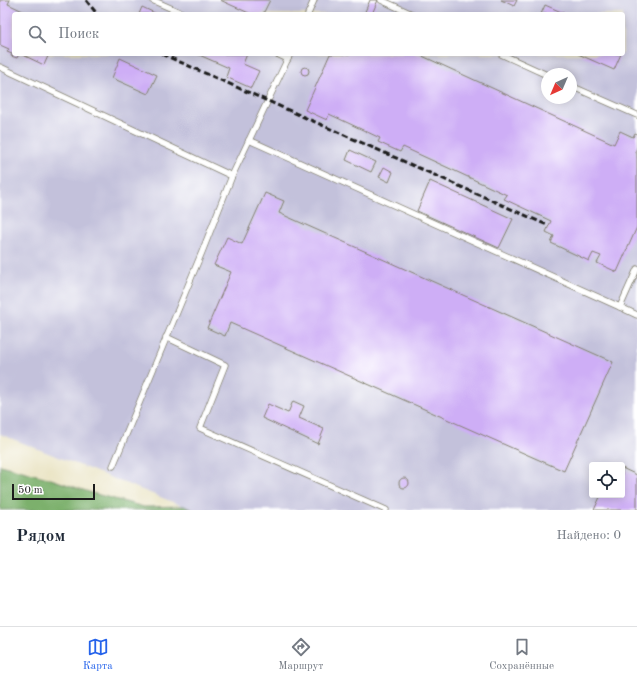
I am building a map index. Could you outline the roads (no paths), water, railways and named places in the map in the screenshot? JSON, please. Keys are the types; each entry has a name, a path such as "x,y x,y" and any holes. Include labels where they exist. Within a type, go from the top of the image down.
{"lane":[{"path":"152,0 179,12"},
{"path":"309,12 314,0"},
{"path":"381,0 408,12"},
{"path":"113,466 232,176 289,56"},
{"path":"505,56 541,72"},
{"path":"0,67 232,176"},
{"path":"577,89 637,115"},
{"path":"249,140 637,315"},
{"path":"620,307 637,269"},
{"path":"166,338 225,365 200,428 386,510"}],"railway":[{"path":"86,0 95,12"},
{"path":"167,56 547,225"}]}
